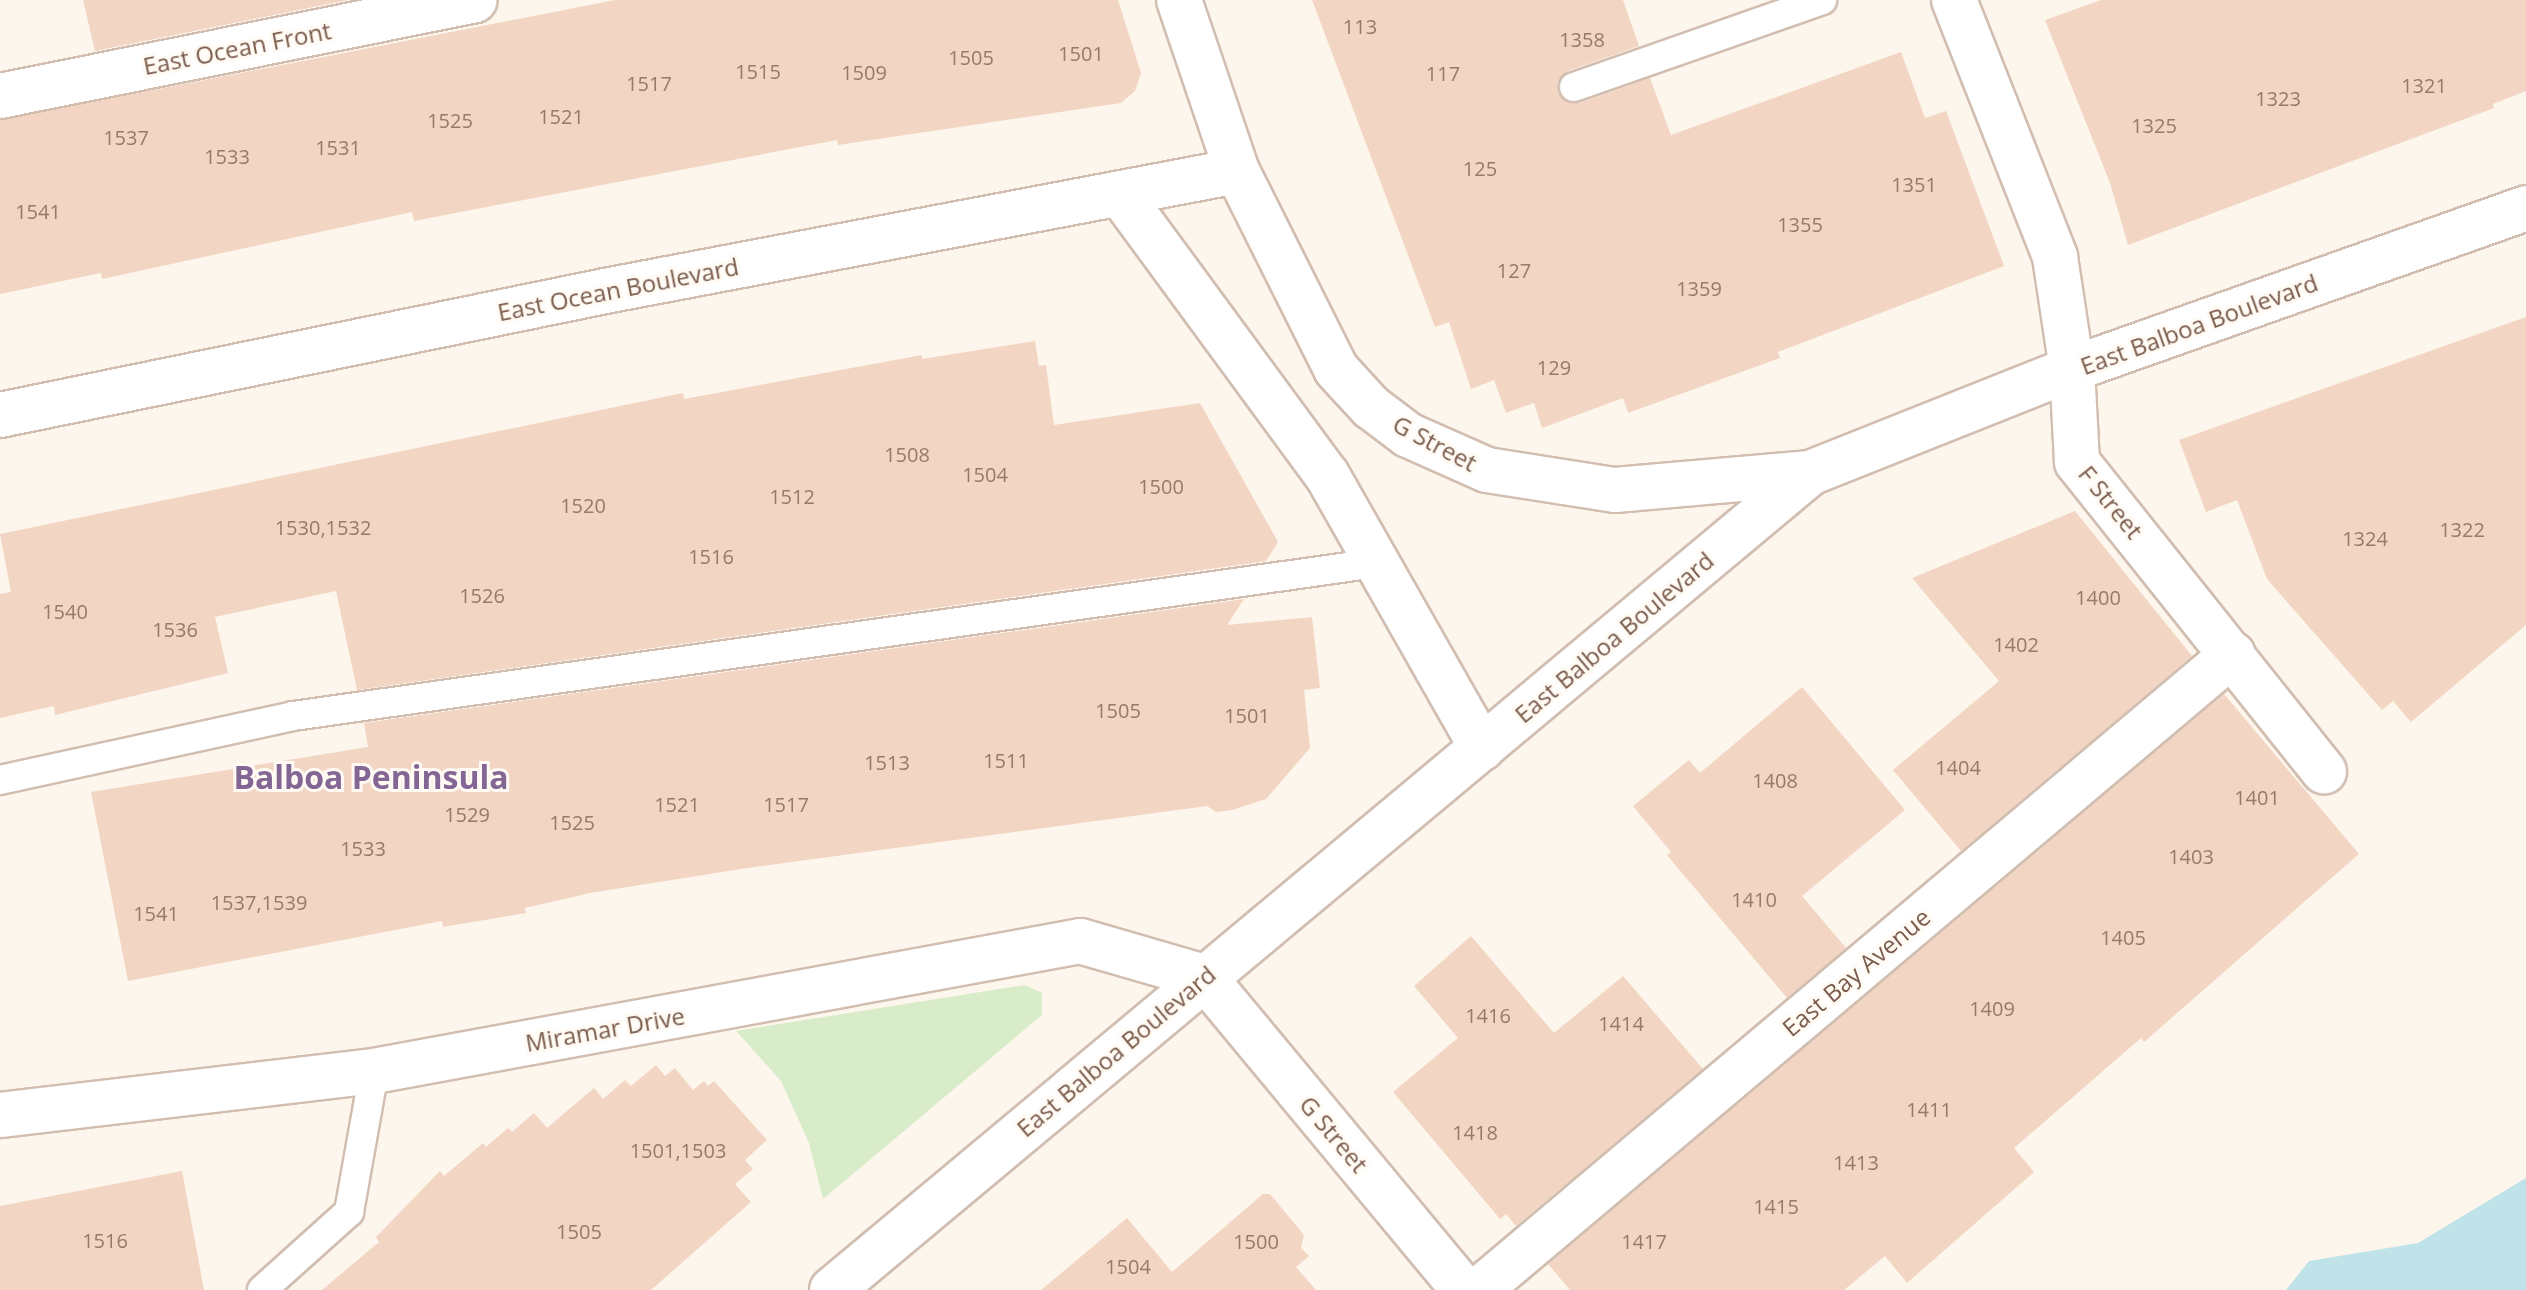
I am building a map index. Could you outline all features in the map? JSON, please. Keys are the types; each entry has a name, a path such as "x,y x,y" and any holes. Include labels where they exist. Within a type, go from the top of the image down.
{"street":[{"name":"East Ocean Front","path":"0,96 474,0"},
{"name":"G Street","path":"1179,0 1237,171 1336,369 1371,407 1408,435 1487,470 1615,490 1810,473"},
{"name":"F Street","path":"1954,0 2055,257 2072,369 2077,462 2324,771"},
{"name":"East Ocean Boulevard","path":"0,415 589,294 1237,171"},
{"path":"1121,195 1327,475 1482,748"},
{"name":"East Balboa Boulevard","path":"832,1290 1810,473 2072,369 2526,208"},
{"name":"East Bay Avenue","path":"1479,1290 2233,654"},
{"name":"Miramar Drive","path":"0,1115 374,1071 1080,941 1204,977"},
{"name":"G Street","path":"1204,977 1464,1290"}],"lane":[{"path":"1574,87 1822,0"},
{"path":"0,780 293,716 1376,563"},
{"path":"262,1290 349,1212 374,1071"}],"green space":[{"path":"1025,985 1042,993 1042,1015 823,1199 809,1143 781,1081 736,1031"}],"water":[{"path":"2526,1178 2526,1290 2286,1290 2309,1261 2418,1243"}],"building":[{"path":"83,0 348,0 95,51"},
{"path":"615,0 1118,0 1141,73 1135,91 1121,103 838,145 837,140 414,221 412,212 102,279 101,273 0,294 0,120"},
{"path":"1312,0 1623,0 1639,46 1568,71 1558,83 1558,93 1570,103 1579,103 1650,78 1671,135 1901,52 1925,118 1946,111 2004,266 1778,352 1780,358 1628,413 1623,398 1542,428 1534,403 1506,413 1494,380 1471,389 1449,322 1435,327"},
{"path":"2101,0 2526,0 2526,91 2493,104 2494,108 2128,245 2110,183 2045,20"},
{"path":"2526,317 2526,625 2411,722 2393,701 2382,710 2267,579 2237,500 2206,512 2179,440"},
{"path":"1035,341 1039,366 1046,365 1054,425 1200,403 1278,542 1266,561 357,690 336,591 215,617 228,673 55,715 54,706 0,718 0,594 11,592 0,534 683,393 684,399 922,355 922,359"},
{"path":"2075,511 2192,656 1961,851 1893,770 1999,681 1912,578"},
{"path":"1244,599 1227,625 1312,617 1320,688 1304,690 1310,748 1266,799 1232,810 1216,812 1207,806 747,868 590,893 525,908 526,913 443,927 442,921 128,981 91,792 368,747 364,723"},
{"path":"1802,687 1905,810 1802,896 1846,948 1787,998 1667,855 1671,852 1633,806 1689,760 1700,773"},
{"path":"2224,694 2359,854 2144,1042 2141,1038 2014,1148 2034,1172 1907,1283 1885,1256 1844,1290 1570,1290 1548,1264"},
{"path":"1471,936 1554,1033 1623,976 1703,1069 1516,1226 1506,1214 1500,1219 1393,1092 1458,1038 1414,986"},
{"path":"656,1065 665,1076 675,1068 693,1090 704,1081 708,1086 714,1081 767,1140 745,1160 753,1169 735,1184 751,1202 651,1290 322,1290 379,1242 376,1237 440,1171 444,1176 483,1143 486,1147 508,1128 512,1132 534,1113 547,1128 594,1088 603,1099 625,1080 631,1086"},
{"path":"182,1171 204,1290 0,1290 0,1206"},
{"path":"1263,1194 1270,1194 1304,1235 1301,1248 1309,1256 1296,1267 1316,1290 1041,1290 1127,1218 1172,1272"}],"district":[{"name":"Balboa Peninsula","path":"371,777"}]}
